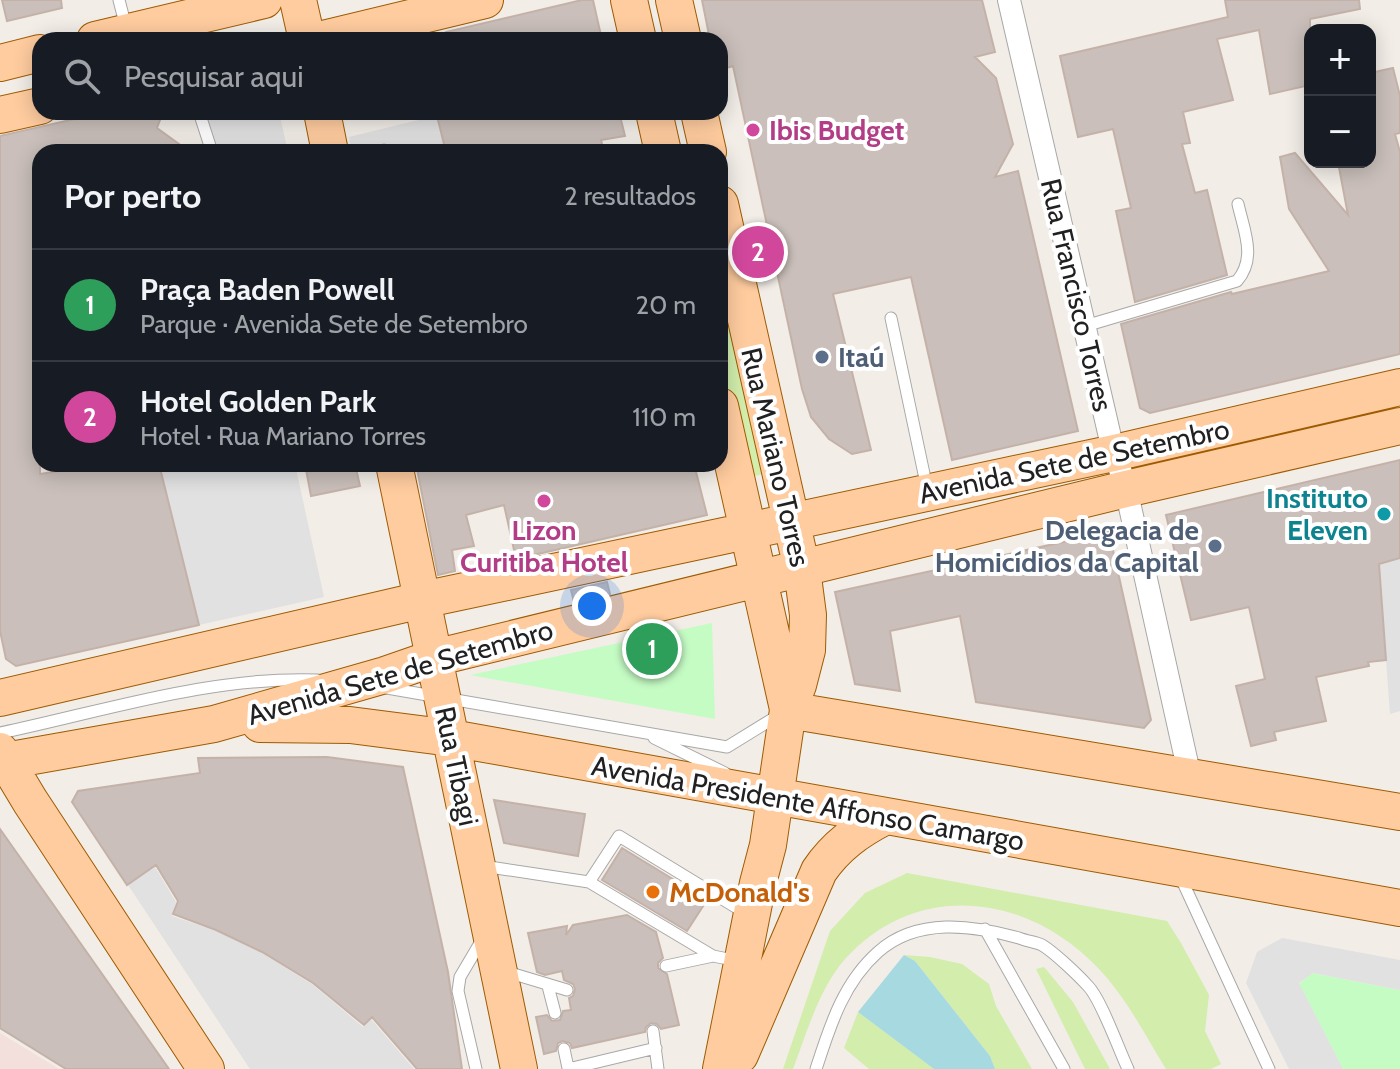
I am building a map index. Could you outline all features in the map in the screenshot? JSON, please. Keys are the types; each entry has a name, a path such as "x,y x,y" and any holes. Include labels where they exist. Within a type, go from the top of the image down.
{"main road":[{"path":"114,24 264,0"},
{"path":"298,0 305,32"},
{"path":"341,32 397,12 485,0"},
{"path":"629,0 636,32"},
{"path":"674,0 681,32"},
{"path":"0,63 32,55"},
{"path":"0,115 32,108"},
{"path":"324,120 328,144"},
{"path":"656,120 661,144"},
{"path":"701,120 706,144"},
{"name":"Rua Mariano Torres","path":"721,1069 728,959 751,916 768,845 788,710 807,650 808,615 802,569 728,240"},
{"name":"Avenida Sete de Setembro","path":"0,698 422,600 1114,453 1400,387"},
{"name":"Avenida Sete de Setembro","path":"2,748 214,724 434,658 1126,489 1400,426"},
{"name":"Rua Mariano Torres","path":"728,462 738,533 759,579 788,710"},
{"name":"Rua Tibagi","path":"396,472 519,1069"},
{"path":"788,710 1400,812"},
{"name":"Avenida Presidente Affonso Camargo","path":"214,724 350,725 451,738 1400,908"},
{"path":"2,748 206,1069"},
{"path":"734,1069 819,871 842,843 860,829 884,817"}],"street":[{"name":"Rua Francisco Torres","path":"1009,0 1114,453 1126,489 1190,777"}],"lane":[{"path":"202,120 209,144"},
{"path":"1085,326 1237,281 1247,269 1249,252 1238,204"},
{"path":"891,318 928,493"},
{"path":"2,748 205,687 239,682 289,680 356,683 727,747 788,710"},
{"path":"643,732 775,797"},
{"path":"589,882 619,836 751,916"},
{"path":"477,865 589,882 728,959"},
{"path":"1176,869 1269,1069"},
{"path":"476,1069 458,991 460,977 490,927"},
{"path":"816,1069 839,1002 879,951 898,938 919,930 943,927 985,929 1042,945 1091,988 1128,1069"},
{"path":"985,929 1064,1069"},
{"path":"666,966 728,959"},
{"path":"499,969 567,990"},
{"path":"548,986 555,1013"},
{"path":"653,1031 658,1069"},
{"path":"564,1049 568,1069 656,1048"}],"shaded area":[{"path":"205,120 281,120 286,144 209,144"},
{"path":"418,120 466,120 509,144 350,144 349,137"},
{"path":"161,472 297,472 324,597 199,625"},
{"path":"1400,558 1400,711 1390,714 1379,564"},
{"path":"155,867 176,902 172,916 216,931 260,952 312,984 363,1027 371,1019 414,1069 250,1069 128,885"},
{"path":"1282,938 1400,960 1400,990 1313,973 1299,983 1343,1069 1289,1069 1246,983 1257,952"},
{"path":"0,1033 59,1069 0,1069"}],"green space":[{"path":"728,256 776,471 741,479 728,420"},
{"path":"712,623 715,719 470,675"},
{"path":"907,873 1167,921 1209,995 1205,1031 1221,1064 1211,1069 1166,1069 1117,991 1098,968 1070,943 1039,924 1006,912 972,906 938,907 905,916 874,933 836,971 814,1011 793,1069 783,1069 830,931 865,893"},
{"path":"904,955 962,964 989,984 996,1006 1032,1069 995,1069 990,1056 915,961"},
{"path":"1044,967 1073,1002 1110,1069 1085,1069 1036,969"},
{"path":"1312,973 1400,990 1400,1069 1343,1069 1299,984"},
{"path":"858,1012 934,1069 869,1069 844,1048"}],"water":[{"path":"904,955 915,961 990,1056 995,1069 934,1069 858,1012"}],"building":[{"path":"2,0 61,0 62,8 7,21"},
{"path":"593,0 600,32 446,32"},
{"path":"702,0 982,0 995,52 975,57 996,78 1013,144 995,177 1018,171 1078,431 952,460 911,277 833,294 871,450 852,454 829,439 811,417 802,389 733,66 728,68 728,32 708,32"},
{"path":"1225,0 1359,0 1360,9 1310,19 1310,24 1304,24 1304,86 1270,94 1259,30 1217,39 1233,100 1183,112 1190,143 1182,144 1195,193 1207,190 1227,275 1135,302 1116,211 1131,208 1113,129 1078,137 1060,56 1228,17"},
{"path":"1393,68 1400,96 1400,133 1395,134 1400,152 1400,354 1150,413 1140,408 1121,324 1231,292 1329,271 1289,209 1280,157 1295,153 1304,168 1308,168 1348,215 1339,168 1376,168 1376,72"},
{"path":"70,120 160,120 157,128 179,144 32,144 32,472 161,472 199,625 16,666 6,659 0,631 0,136"},
{"path":"438,120 621,120 625,136 601,140 602,144 444,144"},
{"path":"1400,460 1400,558 1379,564 1386,660 1316,677 1326,721 1274,732 1276,740 1251,746 1236,686 1265,679 1249,607 1191,620 1166,515"},
{"path":"306,472 357,472 360,486 311,496"},
{"path":"418,472 696,472 707,515 516,559 504,505 466,515 474,546 452,550 455,571 438,575"},
{"path":"1109,532 1151,720 1144,728 976,702 960,616 890,631 900,691 855,684 835,592"},
{"path":"607,582 610,594 574,602 571,590"},
{"path":"327,757 403,767 448,972 462,1069 417,1069 372,1017 364,1025 313,983 262,952 173,914 178,901 156,865 127,885 72,802 78,791 200,773 198,758"},
{"path":"494,800 585,814 578,856 504,843"},
{"path":"0,829 169,1069 66,1069 0,1028"},
{"name":"McDonald's","path":"622,848 707,900 687,931 602,880"},
{"path":"627,915 656,932 663,958 658,968 667,974 679,1025 661,1029 651,1023 645,1032 572,1048 570,1043 563,1041 558,1043 556,1051 544,1054 536,1017 547,1015 552,1021 560,1020 563,1011 571,1010 569,998 575,989 573,984 564,980 562,971 545,975 537,972 528,933 567,926 566,935 573,925"}],"place":[{"name":"Ibis Budget","path":"753,130"},
{"name":"Hotel Golden Park","path":"758,252"},
{"name":"Itaú","path":"822,357"},
{"name":"Lizon Curitiba Hotel","path":"544,501"},
{"name":"Instituto Eleven","path":"1384,514"},
{"name":"Delegacia de Homicídios da Capital","path":"1215,546"},
{"name":"Praça Baden Powell","path":"652,649"},
{"name":"McDonald's","path":"653,892"}]}
